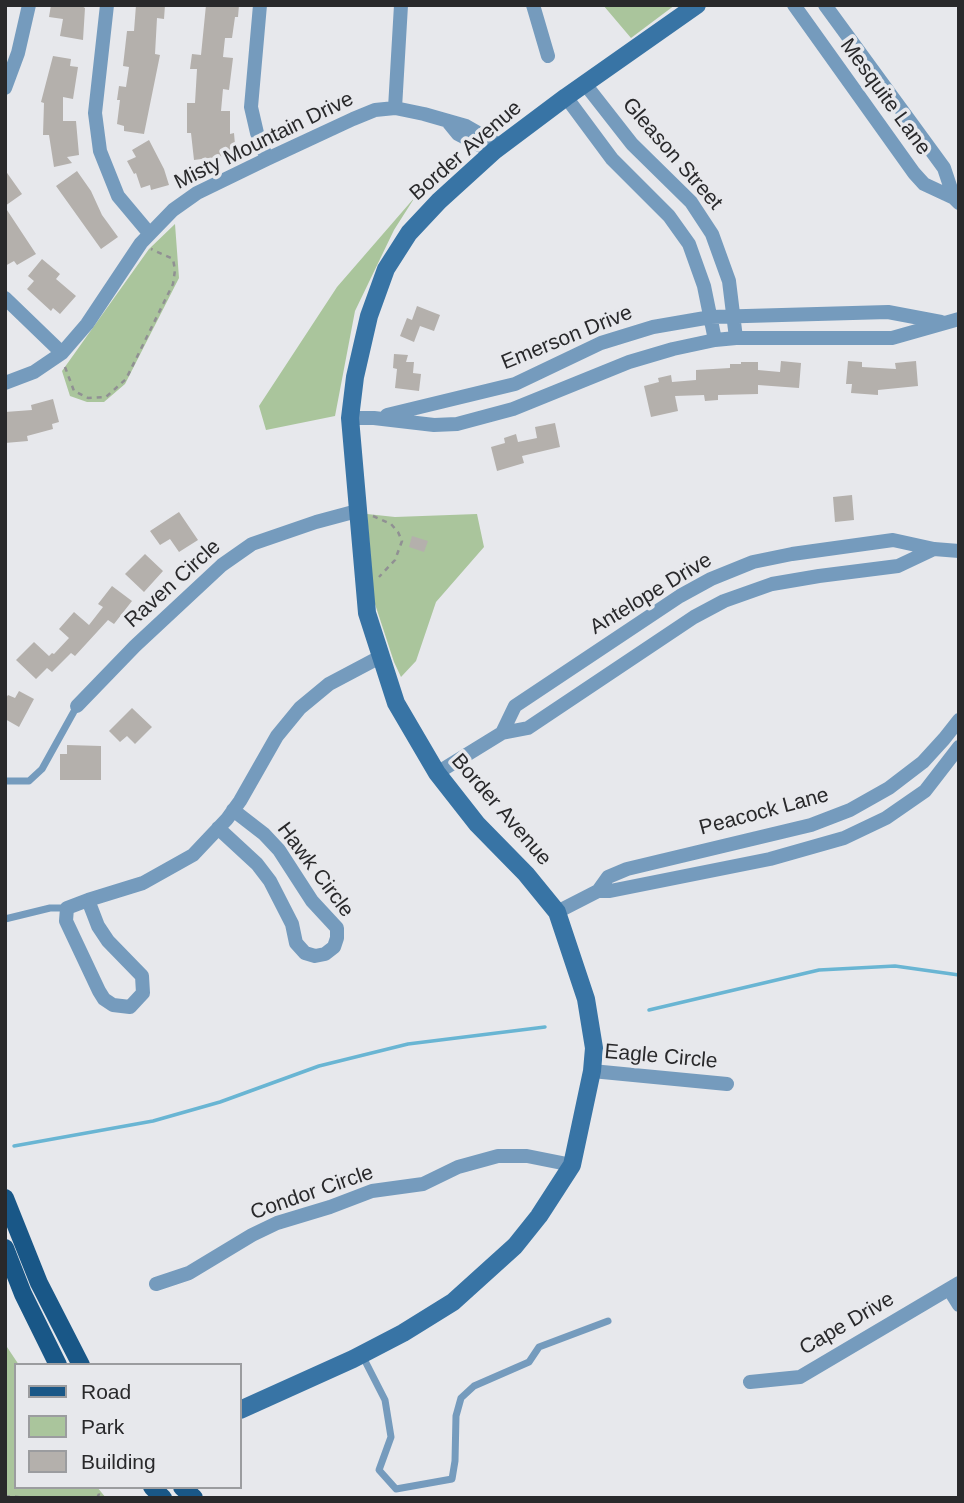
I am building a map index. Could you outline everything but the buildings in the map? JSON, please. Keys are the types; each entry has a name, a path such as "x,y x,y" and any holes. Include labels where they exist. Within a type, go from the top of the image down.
{"main road":[{"path":"5,1198 39,1283 80,1363"},
{"path":"5,1248 23,1294 57,1363"}],"street":[{"path":"5,88 18,53 29,5"},
{"path":"107,5 95,113 100,151 118,196 149,233"},
{"path":"260,5 251,107 257,134 267,159"},
{"path":"395,108 401,5"},
{"path":"533,5 548,56"},
{"name":"Mesquite Lane","path":"794,5 914,173 924,184 956,200"},
{"name":"Mesquite Lane","path":"825,5 944,168 956,200"},
{"name":"Border Avenue","path":"242,1409 362,1355 453,1302 515,1246 539,1216 572,1165 592,1071 594,1048 586,999 557,912 533,882 477,824 437,773 396,703 367,613 364,513 350,418 355,377 369,316 386,269 409,233 439,201 497,149 687,8"},
{"name":"Gleason Street","path":"585,84 632,144 691,202 712,234 729,281 736,338"},
{"name":"Gleason Street","path":"566,97 612,159 669,216 689,244 704,286 715,340"},
{"name":"Misty Mountain Drive","path":"5,383 63,359 149,233 197,192 375,110 395,108 466,126 497,149"},
{"path":"5,298 63,359"},
{"name":"Emerson Drive","path":"373,418 424,408 514,384 601,343 653,327 711,317 888,312 952,321"},
{"name":"Emerson Drive","path":"350,418 434,425 457,424 513,409 629,362 715,340 892,338 952,321"},
{"name":"Raven Circle","path":"77,706 193,589 252,544 316,522 364,513"},
{"name":"Antelope Drive","path":"502,733 514,706 680,596 711,579 753,562 893,540 934,549 959,551"},
{"name":"Antelope Drive","path":"437,773 502,733 528,728 724,601 772,584 898,566 934,549"},
{"path":"680,596 694,618"},
{"path":"88,900 98,926 108,941 142,976 143,993 130,1007 113,1006 99,991 66,921 67,908 88,900 143,883 193,855 233,810 277,736 300,708 329,684 380,657"},
{"name":"Peacock Lane","path":"598,891 608,877 627,869 809,825 850,810 889,788 923,762 959,720"},
{"name":"Peacock Lane","path":"557,912 598,891 610,891 770,859 844,838 886,818 925,791 959,747"},
{"name":"Hawk Circle","path":"218,828 257,864 270,881 292,924 296,943 305,953 315,956 325,954 334,947 337,929 312,901 279,850 264,834 233,810"},
{"path":"809,825 814,847"},
{"name":"Eagle Circle","path":"592,1071 727,1084"},
{"name":"Condor Circle","path":"156,1284 189,1273 277,1223 372,1191 423,1184 458,1167 498,1156 527,1156 572,1165"},
{"path":"954,1286 959,1305"},
{"name":"Cape Drive","path":"750,1382 800,1377 954,1286"}],"lane":[{"path":"5,781 29,781 42,769 77,706"},
{"path":"5,919 50,908 67,908"},
{"path":"362,1355 385,1400 391,1437 379,1470 396,1489 452,1479 456,1461 456,1416 461,1398 474,1386 529,1362 539,1347 608,1321"}],"path":[{"path":"63,359 74,391 88,398 106,397 126,379 173,284 173,259 151,249"},
{"path":"364,513 391,524 398,532 403,545 391,566 376,578"},
{"path":"5,1496 30,1498"}],"green space":[{"path":"603,5 675,5 631,38"},
{"path":"415,197 394,230 355,311 335,416 266,430 259,406 337,287"},
{"path":"175,224 179,278 125,384 104,402 87,402 70,396 62,371 149,249"},
{"path":"367,514 395,517 477,514 484,547 436,602 416,661 401,677 374,601"},
{"path":"5,1344 18,1363 14,1363 14,1489 99,1489 106,1498 5,1498"}],"waterway":[{"path":"649,1010 819,970 895,966 959,975"},
{"path":"14,1146 153,1121 220,1102 319,1066 408,1044 545,1027"}]}
